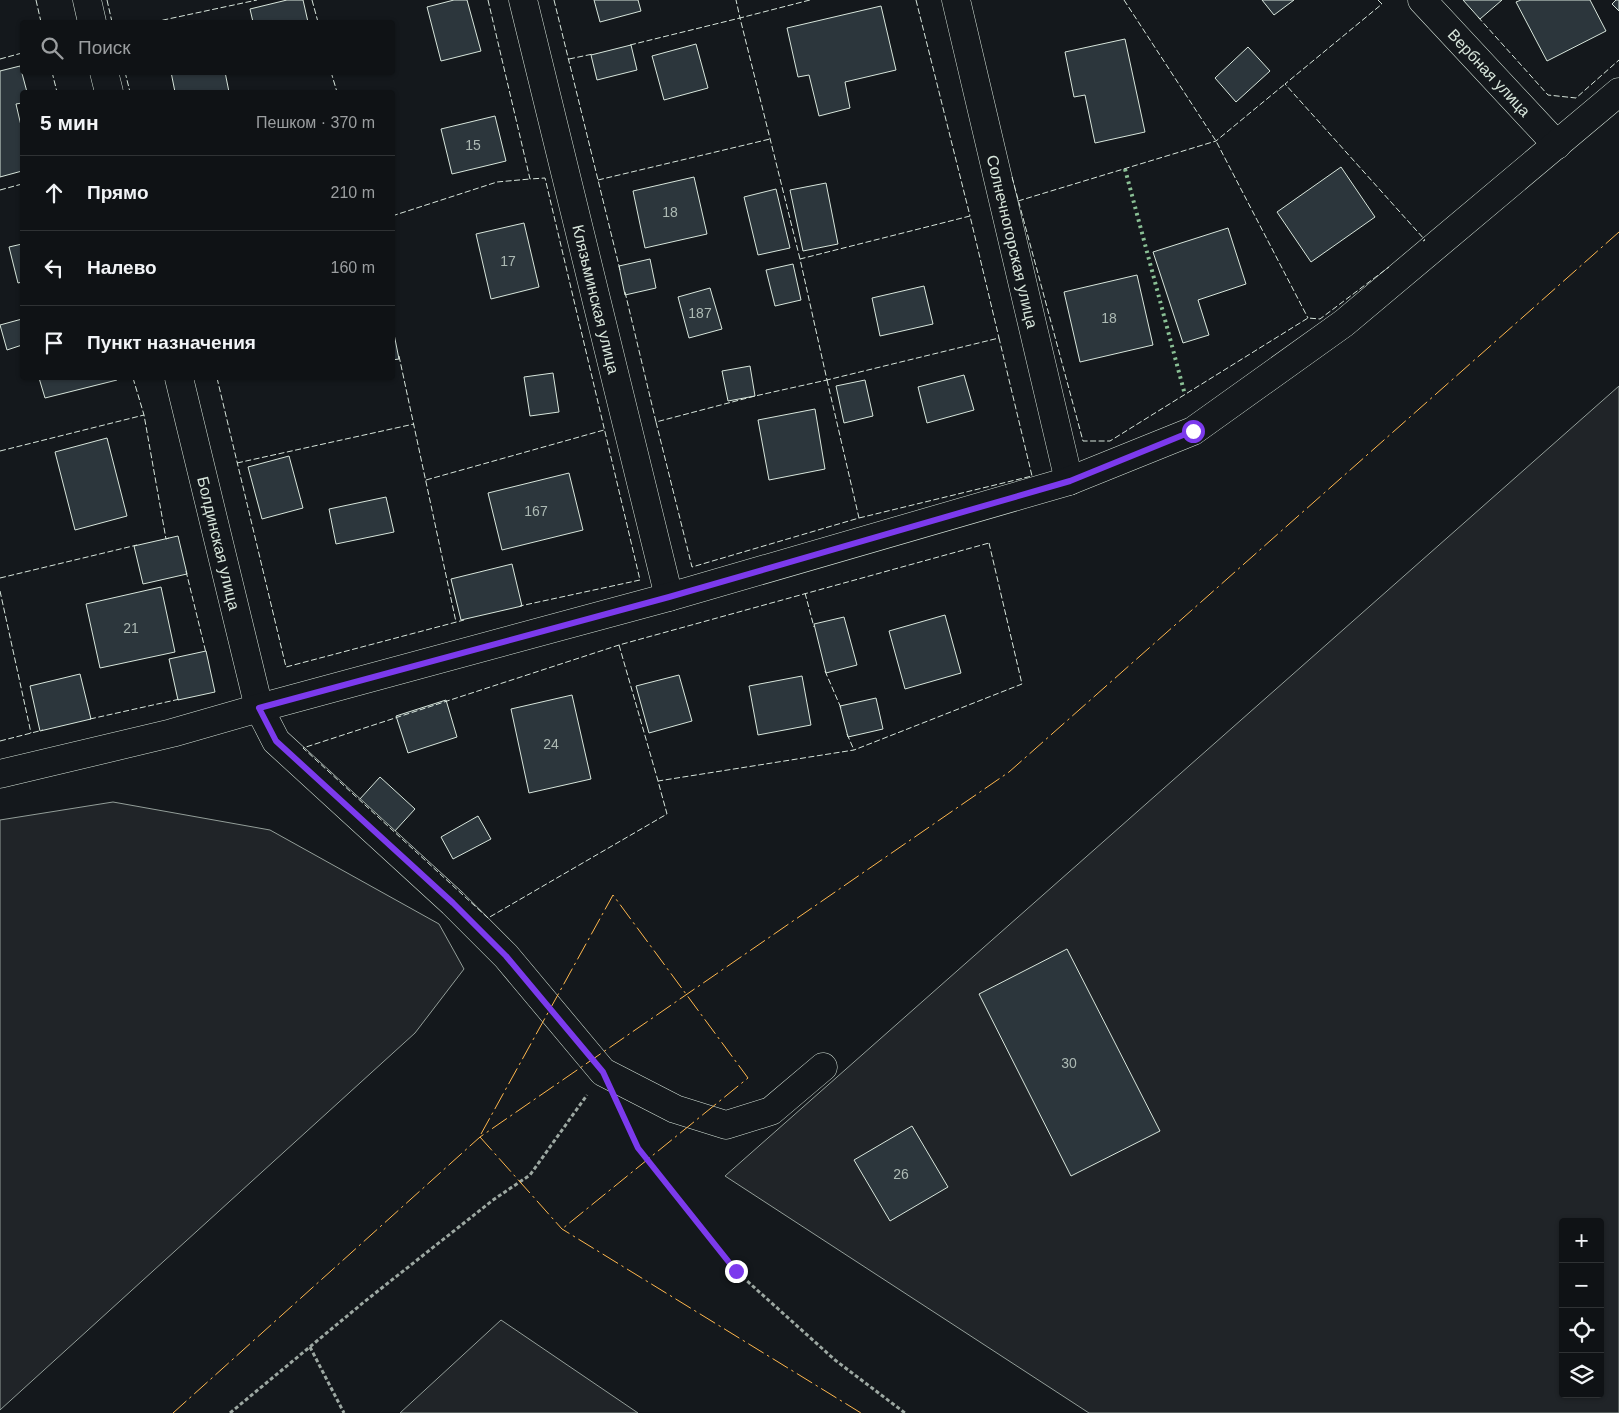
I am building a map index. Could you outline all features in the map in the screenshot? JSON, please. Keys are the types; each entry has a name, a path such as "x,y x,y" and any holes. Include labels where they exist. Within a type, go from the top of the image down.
{"street":[{"path":"87,0 92,20"},
{"name":"Клязьминская улица","path":"523,0 669,597"},
{"name":"Солнечногорская улица","path":"956,0 1070,481"},
{"name":"Вербная улица","path":"1422,0 1556,144"},
{"path":"105,75 108,90"},
{"path":"0,774 172,733 669,597 1070,481 1193,431 1344,322 1619,92"},
{"name":"Болдинская улица","path":"179,380 259,708 276,741 453,903 506,956 603,1072"},
{"path":"603,1072 674,1109 726,1125 770,1111 823,1067"}],"path":[{"path":"230,1413 310,1346 493,1200 530,1175 603,1072"},
{"path":"622,1114 638,1148 736,1271 834,1360 905,1413"},
{"path":"310,1346 344,1413"}],"shaded area":[{"path":"1619,386 1619,1413 1089,1413 725,1176"},
{"path":"113,802 270,830 439,924 464,969 415,1033 0,1410 0,820"},
{"path":"501,1320 638,1413 400,1413"}],"building":[{"path":"287,0 303,0 308,20 253,20 250,9"},
{"path":"454,0 467,0 481,51 441,61 427,7"},
{"path":"594,0 638,0 641,11 600,22"},
{"path":"1262,0 1294,0 1274,15"},
{"path":"1463,0 1502,0 1480,19"},
{"path":"1521,0 1590,0 1606,31 1547,61 1516,2"},
{"path":"1619,0 1619,11 1612,4"},
{"path":"881,6 896,70 845,82 850,108 819,116 809,75 798,77 787,28"},
{"path":"1125,39 1145,132 1095,143 1085,95 1074,97 1065,52"},
{"path":"696,44 708,88 664,100 652,56"},
{"path":"631,45 637,70 597,80 591,55"},
{"path":"1248,47 1270,71 1236,102 1215,78"},
{"path":"20,66 20,75 22,75 26,90 20,90 20,103 16,104 20,121 20,172 0,177 0,71"},
{"path":"172,75 226,75 229,90 175,90"},
{"path":"495,116 506,161 452,174 441,129"},
{"path":"1341,167 1375,217 1311,262 1277,212"},
{"path":"694,177 707,234 645,248 633,191"},
{"path":"826,183 838,244 803,251 790,190"},
{"path":"776,189 790,248 758,255 744,197"},
{"path":"524,223 539,287 491,299 476,234"},
{"path":"1228,228 1246,284 1198,300 1209,335 1183,343 1153,252"},
{"path":"20,244 20,282 18,283 9,247"},
{"path":"650,259 656,288 625,295 619,266"},
{"path":"793,264 801,300 775,306 766,270"},
{"path":"1137,275 1153,345 1080,362 1064,292"},
{"path":"924,286 933,324 880,336 872,298"},
{"path":"710,288 722,329 689,338 678,297"},
{"path":"20,320 20,346 7,350 0,325"},
{"path":"395,339 399,359 395,360"},
{"path":"750,366 755,396 728,401 722,371"},
{"path":"553,373 559,412 530,416 524,377"},
{"path":"964,375 974,410 927,423 918,387"},
{"path":"40,380 117,380 45,398"},
{"path":"865,380 873,416 844,423 836,386"},
{"path":"815,409 825,469 769,480 758,420"},
{"path":"107,438 127,516 75,530 55,452"},
{"path":"289,456 303,508 262,519 248,467"},
{"path":"569,473 583,530 502,550 488,493"},
{"path":"386,497 394,532 336,544 329,509"},
{"path":"178,536 187,574 143,584 134,546"},
{"path":"512,564 522,606 461,620 451,579"},
{"path":"161,587 175,652 100,668 86,604"},
{"path":"945,615 961,673 905,689 889,631"},
{"path":"844,617 857,665 826,673 814,624"},
{"path":"206,651 215,692 178,700 169,659"},
{"path":"80,674 91,719 40,731 30,686"},
{"path":"679,675 692,721 649,733 636,686"},
{"path":"802,676 811,725 758,735 749,686"},
{"path":"572,695 591,779 529,793 511,709"},
{"path":"876,698 883,729 848,737 840,706"},
{"path":"446,700 457,737 408,753 396,716"},
{"path":"380,777 415,809 394,832 359,800"},
{"path":"478,816 491,839 453,859 441,837"},
{"path":"1067,949 1160,1131 1071,1176 979,994"},
{"path":"912,1126 948,1187 890,1221 854,1160"}],"hedge":[{"path":"1125,169 1185,395"}],"fence":[{"path":"36,0 41,20"},
{"path":"107,0 112,20"},
{"path":"163,20 257,0"},
{"path":"312,0 317,20"},
{"path":"488,0 530,179 545,178 640,580 520,606"},
{"path":"554,0 620,270"},
{"path":"630,45 740,18 736,0"},
{"path":"800,259 740,18 810,0"},
{"path":"916,0 970,216"},
{"path":"1124,0 1216,141 1308,318"},
{"path":"1378,0 1382,4 1285,84 1425,240 1423,241"},
{"path":"1478,17 1548,95 1576,98 1619,60"},
{"path":"0,59 20,54"},
{"path":"569,59 593,54"},
{"path":"53,75 56,90"},
{"path":"126,75 130,90"},
{"path":"332,75 336,90"},
{"path":"1018,201 1216,141 1285,84"},
{"path":"598,180 770,139"},
{"path":"1012,177 1083,441 1110,441 1308,318 1320,319 1389,267"},
{"path":"395,215 497,182 530,179"},
{"path":"0,190 20,185"},
{"path":"859,518 1032,476 999,338 827,380 800,259 970,216 999,338"},
{"path":"625,292 656,422"},
{"path":"399,356 456,622"},
{"path":"134,380 144,415 166,539 169,538"},
{"path":"217,380 286,667 464,620"},
{"path":"827,380 859,518 692,567 656,422 755,396 827,380"},
{"path":"0,451 144,415"},
{"path":"237,463 414,424"},
{"path":"426,480 604,430"},
{"path":"989,543 1022,684 854,750 658,781 667,814 488,918 303,748 619,645 989,543"},
{"path":"0,578 137,545"},
{"path":"186,571 206,653"},
{"path":"0,591 31,733"},
{"path":"805,593 814,627"},
{"path":"619,645 658,781"},
{"path":"825,671 841,708"},
{"path":"90,719 180,699"},
{"path":"0,741 43,730"},
{"path":"847,734 854,750"}],"power":[{"path":"173,1413 480,1137 1009,772 1619,232"},
{"path":"481,1134 613,895 748,1078 562,1229"},
{"path":"480,1137 562,1229 861,1413"}],"route":[{"path":"736,1271 638,1148 603,1072 506,956 453,903 276,741 259,708 669,597 1070,481 1193,431"}]}
